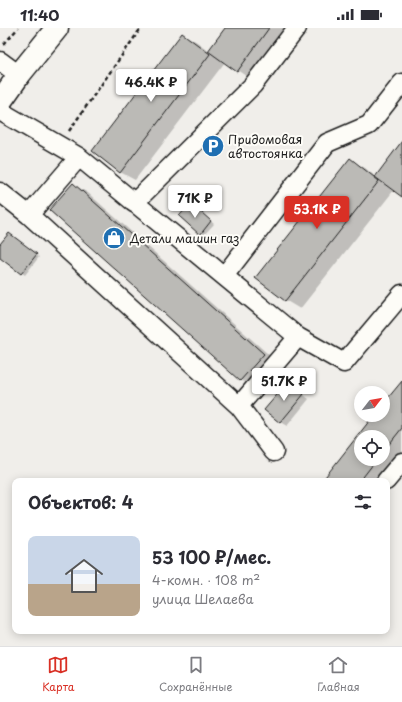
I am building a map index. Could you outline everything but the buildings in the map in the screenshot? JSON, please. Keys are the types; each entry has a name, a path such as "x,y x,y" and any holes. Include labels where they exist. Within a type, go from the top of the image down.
{"main road":[{"path":"0,102 19,75 57,28"}],"street":[{"path":"134,203 253,85 297,28"},
{"path":"0,61 19,75"},
{"path":"224,276 327,143 369,125 402,83"},
{"path":"0,111 79,157 298,337 344,363 402,294"},
{"path":"29,215 79,157"},
{"path":"0,192 29,215 239,406 274,452"},
{"path":"239,406 298,337"},
{"path":"389,478 402,462"}],"path":[{"path":"0,49 18,28"},
{"path":"59,146 141,28"}],"place":[{"name":"Придомовая автостоянка","path":"213,146"},
{"name":"Детали машин газ","path":"114,238"}]}
